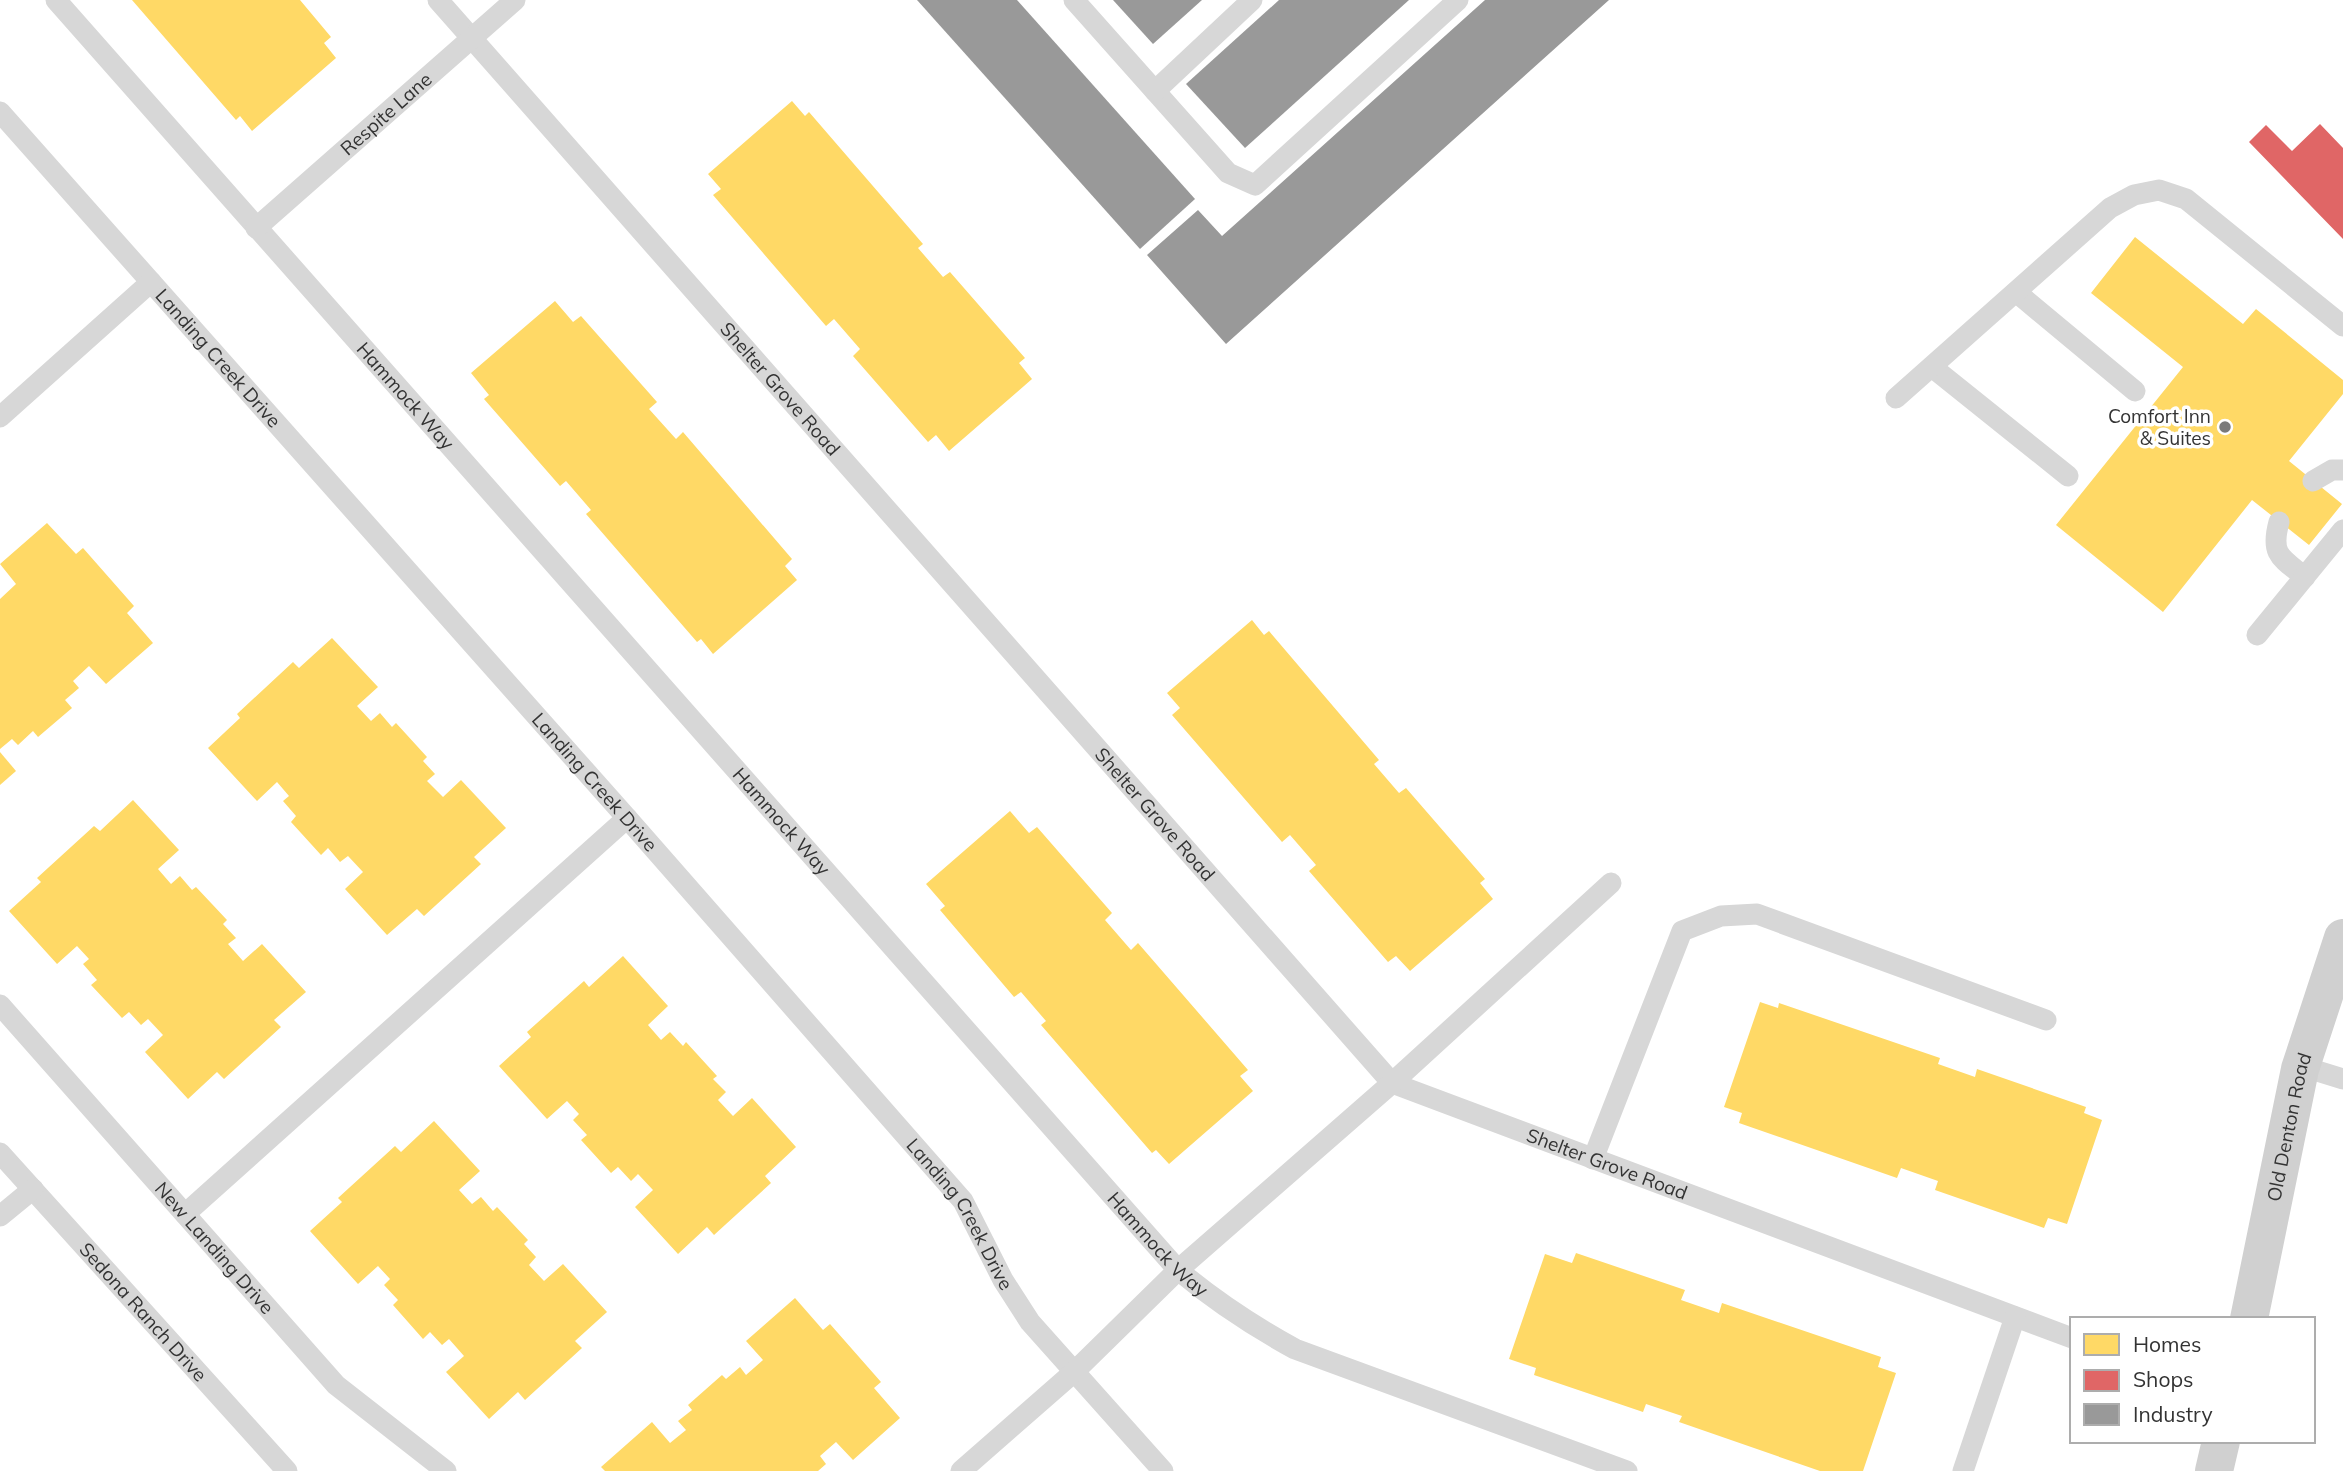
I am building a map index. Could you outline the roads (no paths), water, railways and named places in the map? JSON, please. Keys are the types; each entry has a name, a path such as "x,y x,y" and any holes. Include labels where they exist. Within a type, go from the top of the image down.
{"street":[{"name":"Old Denton Road","path":"2249,1317 2301,1066 2343,939"},
{"path":"2214,1471 2221,1443"}],"lane":[{"name":"Hammock Way","path":"56,0 1178,1270 1252,1325 1295,1349 1627,1471"},
{"name":"Shelter Grove Road","path":"438,0 1392,1083 2070,1337"},
{"name":"Respite Lane","path":"256,228 515,0"},
{"path":"1074,0 1228,173 1255,185 1458,0"},
{"path":"1155,91 1252,0"},
{"name":"Landing Creek Drive","path":"0,112 963,1201 1003,1280 1030,1322 1164,1471"},
{"path":"1896,398 2110,208 2134,195 2159,190 2186,199 2343,326"},
{"path":"0,417 151,282"},
{"path":"2016,292 2135,391"},
{"path":"1932,367 2067,476"},
{"path":"2313,481 2332,470 2343,470"},
{"path":"2279,522 2274,540 2279,556 2305,577"},
{"path":"2257,635 2343,530"},
{"path":"185,1214 627,818"},
{"path":"961,1471 1074,1372 1178,1270 1392,1083 1611,883"},
{"path":"1593,1158 1682,931 1721,916 1757,914 2046,1020"},
{"name":"New Landing Drive","path":"0,1005 336,1385 446,1471"},
{"path":"2301,1066 2343,1079"},
{"name":"Sedona Ranch Drive","path":"0,1153 287,1471"},
{"path":"0,1216 33,1189"},
{"path":"1963,1471 2015,1317"}],"place":[{"name":"Comfort Inn & Suites","path":"2225,427"}]}
